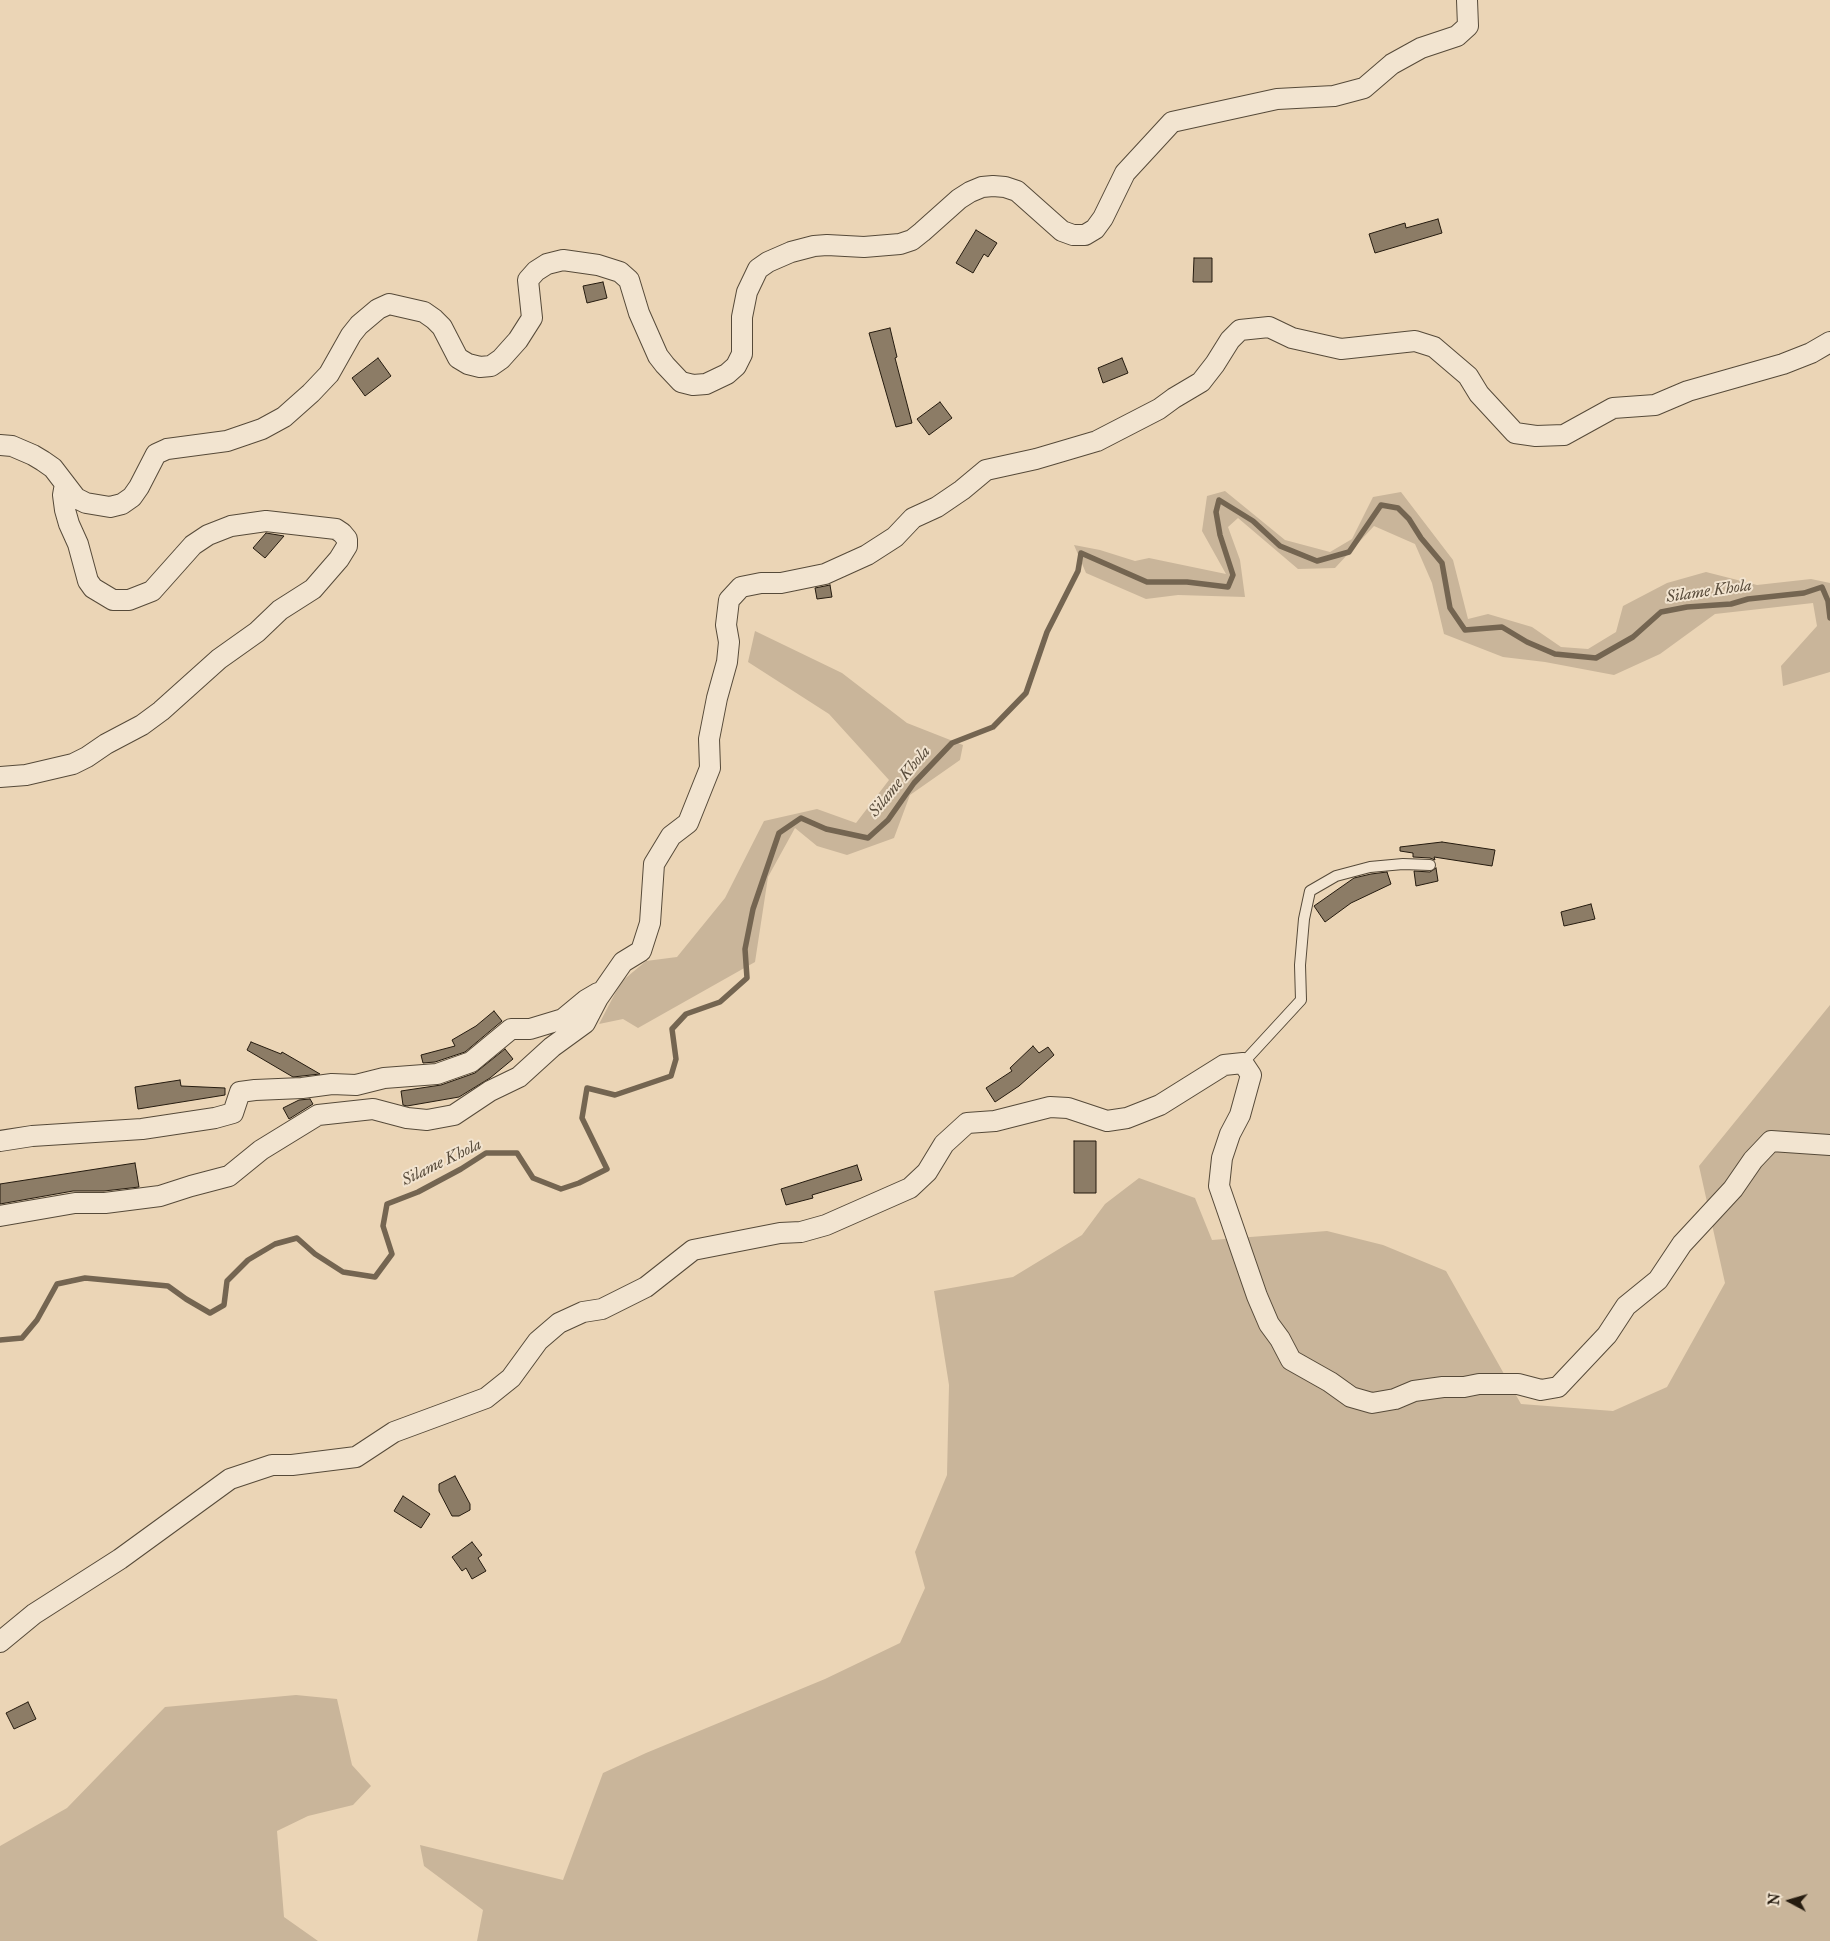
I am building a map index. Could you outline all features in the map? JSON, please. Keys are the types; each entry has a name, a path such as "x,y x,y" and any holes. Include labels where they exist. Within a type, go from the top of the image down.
{"street":[{"path":"0,445 12,446 33,455 53,468 76,498 86,503 110,507 122,504 132,497 156,454 167,449 227,441 273,424 311,393 329,374 351,335 359,325 378,309 390,304 424,312 434,319 448,337 458,358 468,364 480,367 491,366 501,359 518,340 532,318 528,280 536,271 547,264 563,260 598,265 620,272 629,280 639,313 658,356 681,382 706,384 727,374 736,366 742,354 742,317 745,298 758,269 768,262 791,252 814,246 864,247 900,244 912,240 960,199 982,187 1005,187 1017,191 1062,231 1073,236 1085,235 1095,229 1103,218 1125,173 1172,122 1278,99 1334,96 1364,88 1392,64 1421,48 1457,36 1468,26 1467,0"},
{"path":"0,1216 75,1203 105,1203 160,1196 229,1176 261,1150 318,1115 373,1109 407,1118 427,1120 454,1115 490,1091 519,1077 552,1047 584,1023 622,962 641,950 650,923 654,864 671,836 688,823 710,768 709,739 730,642 726,625 729,600 741,587 761,583 781,583 825,574 868,555 895,537 914,518 937,507 986,470 1036,459 1096,441 1159,409 1201,382 1230,340 1240,330 1269,327 1292,338 1341,349 1416,341 1434,347 1468,376 1479,394 1515,433 1536,436 1564,435 1613,408 1655,405 1688,391 1783,364 1811,353 1830,342"},
{"path":"0,777 26,775 73,764 142,725 161,711 219,659 257,632 280,610 313,589 339,559 347,546 347,539 342,532 336,529 266,521 237,525 208,536 193,545 152,591 129,600 113,600 93,588 88,580 78,544 65,510 63,495 65,484"},
{"path":"0,1141 32,1136 142,1129 215,1118 233,1113 240,1092 332,1084 356,1085 384,1078 438,1074 471,1062 511,1029 530,1029 563,1019 586,1000 603,990"},
{"path":"0,1642 34,1614 120,1559 230,1479 272,1465 292,1465 356,1457 394,1432 486,1398 511,1378 538,1341 559,1323 583,1312 602,1309 646,1287 692,1250 826,1226 910,1188 927,1172 944,1144 967,1123 996,1121 1050,1107 1068,1108 1107,1121 1127,1118 1160,1105 1224,1065 1243,1063 1251,1075 1240,1115 1230,1134 1222,1158 1219,1186 1257,1296 1269,1324 1280,1339 1291,1360 1351,1396 1372,1403 1395,1399 1414,1391 1443,1387 1464,1388 1479,1384 1518,1384 1541,1390 1558,1386 1607,1335 1626,1306 1658,1280 1682,1244 1733,1188 1753,1160 1771,1141 1830,1146"}],"lane":[{"path":"1243,1063 1302,1000 1300,966 1304,919 1310,892 1336,876 1370,867 1402,864 1430,865"}],"shaded area":[{"path":"1225,491 1285,540 1330,552 1352,539 1373,497 1401,492 1453,560 1468,619 1488,614 1532,627 1561,647 1588,649 1616,632 1623,606 1667,583 1706,572 1757,585 1811,579 1830,583 1830,672 1783,686 1781,666 1817,626 1813,603 1715,614 1660,654 1614,675 1545,662 1503,657 1444,634 1432,583 1415,544 1374,526 1335,568 1298,569 1238,518 1228,527 1240,560 1245,597 1178,595 1146,599 1086,573 1074,545 1100,550 1135,561 1149,558 1226,574 1202,531 1207,496"},
{"path":"755,631 842,673 907,723 963,745 960,760 910,795 894,838 847,855 817,846 795,828 768,877 755,962 638,1028 623,1019 599,1024 621,982 646,961 677,957 725,898 764,821 817,809 856,823 889,780 829,714 748,662"},
{"path":"1830,1005 1830,1941 477,1941 483,1910 424,1866 420,1845 563,1880 603,1773 646,1753 825,1679 900,1643 925,1588 915,1552 947,1475 949,1385 934,1291 1013,1277 1082,1235 1105,1204 1139,1178 1195,1198 1212,1240 1327,1231 1383,1245 1446,1271 1521,1404 1613,1411 1667,1387 1725,1283 1699,1166"},
{"path":"296,1695 337,1699 352,1765 371,1786 353,1805 308,1816 277,1831 284,1917 318,1941 0,1941 0,1846 67,1808 165,1707"}],"building":[{"path":"1438,219 1442,233 1375,253 1369,234 1405,223 1406,228"},
{"path":"976,230 997,243 988,257 984,254 973,273 956,263"},
{"path":"1194,258 1212,258 1212,282 1193,282"},
{"path":"603,282 607,298 587,303 583,286"},
{"path":"890,328 897,357 895,358 912,423 896,427 869,333"},
{"path":"378,358 391,376 365,396 352,378"},
{"path":"1122,358 1128,373 1103,383 1098,368"},
{"path":"940,402 952,418 929,435 917,419"},
{"path":"266,533 284,536 265,558 253,548"},
{"path":"830,585 832,597 817,599 815,588"},
{"path":"1442,842 1495,850 1492,866 1434,857 1435,860 1413,857 1413,853 1400,851 1400,847"},
{"path":"1436,868 1438,881 1416,886 1414,871 1430,872"},
{"path":"1387,872 1391,884 1351,903 1325,922 1314,906 1354,878"},
{"path":"1591,904 1595,919 1564,926 1561,912"},
{"path":"494,1011 502,1021 465,1052 435,1062 423,1063 421,1055 455,1046 452,1040 476,1026"},
{"path":"251,1042 281,1054 282,1052 320,1074 293,1077 247,1050"},
{"path":"1033,1046 1039,1053 1048,1047 1054,1055 1019,1086 995,1102 986,1088 1012,1071 1010,1068"},
{"path":"505,1049 513,1059 490,1078 459,1097 407,1106 403,1105 401,1091 441,1085 475,1073"},
{"path":"180,1080 181,1086 225,1088 225,1095 138,1109 135,1087"},
{"path":"310,1099 313,1104 289,1119 283,1108 299,1100"},
{"path":"1074,1141 1096,1141 1096,1193 1074,1193"},
{"path":"135,1163 139,1187 104,1191 73,1191 0,1204 0,1184"},
{"path":"857,1165 862,1180 812,1195 813,1198 786,1205 781,1189"},
{"path":"455,1476 470,1504 470,1510 459,1516 452,1516 439,1491 439,1484"},
{"path":"403,1496 430,1514 421,1528 394,1511"},
{"path":"472,1542 482,1555 478,1558 486,1571 472,1579 466,1568 462,1571 452,1557"},
{"path":"28,1702 36,1719 14,1729 6,1713"}],"waterway":[{"name":"Silame Khola","path":"0,1340 22,1338 37,1320 57,1284 85,1278 168,1286 210,1313 224,1305 227,1281 248,1260 275,1244 297,1238 315,1254 343,1272 375,1277 392,1254 383,1226 387,1204 418,1192 486,1153 517,1153 533,1178 561,1189 579,1183 607,1169 582,1118 587,1088 615,1095 671,1076 676,1059 672,1029 686,1014 720,1002 747,978 745,949 753,909 779,833 801,818 826,829 868,838 888,820 914,783 952,743 993,727 1026,693 1047,632 1078,571 1081,553 1147,582 1187,582 1228,587 1233,575 1220,535 1216,512 1219,500 1253,521 1280,546 1317,561 1349,552 1381,505 1398,508 1409,519 1421,538 1442,563 1450,608 1465,630 1502,627 1527,642 1555,654 1596,658 1633,637 1661,612 1687,607 1731,604 1748,599 1804,593 1822,587 1828,601 1830,618"}]}
